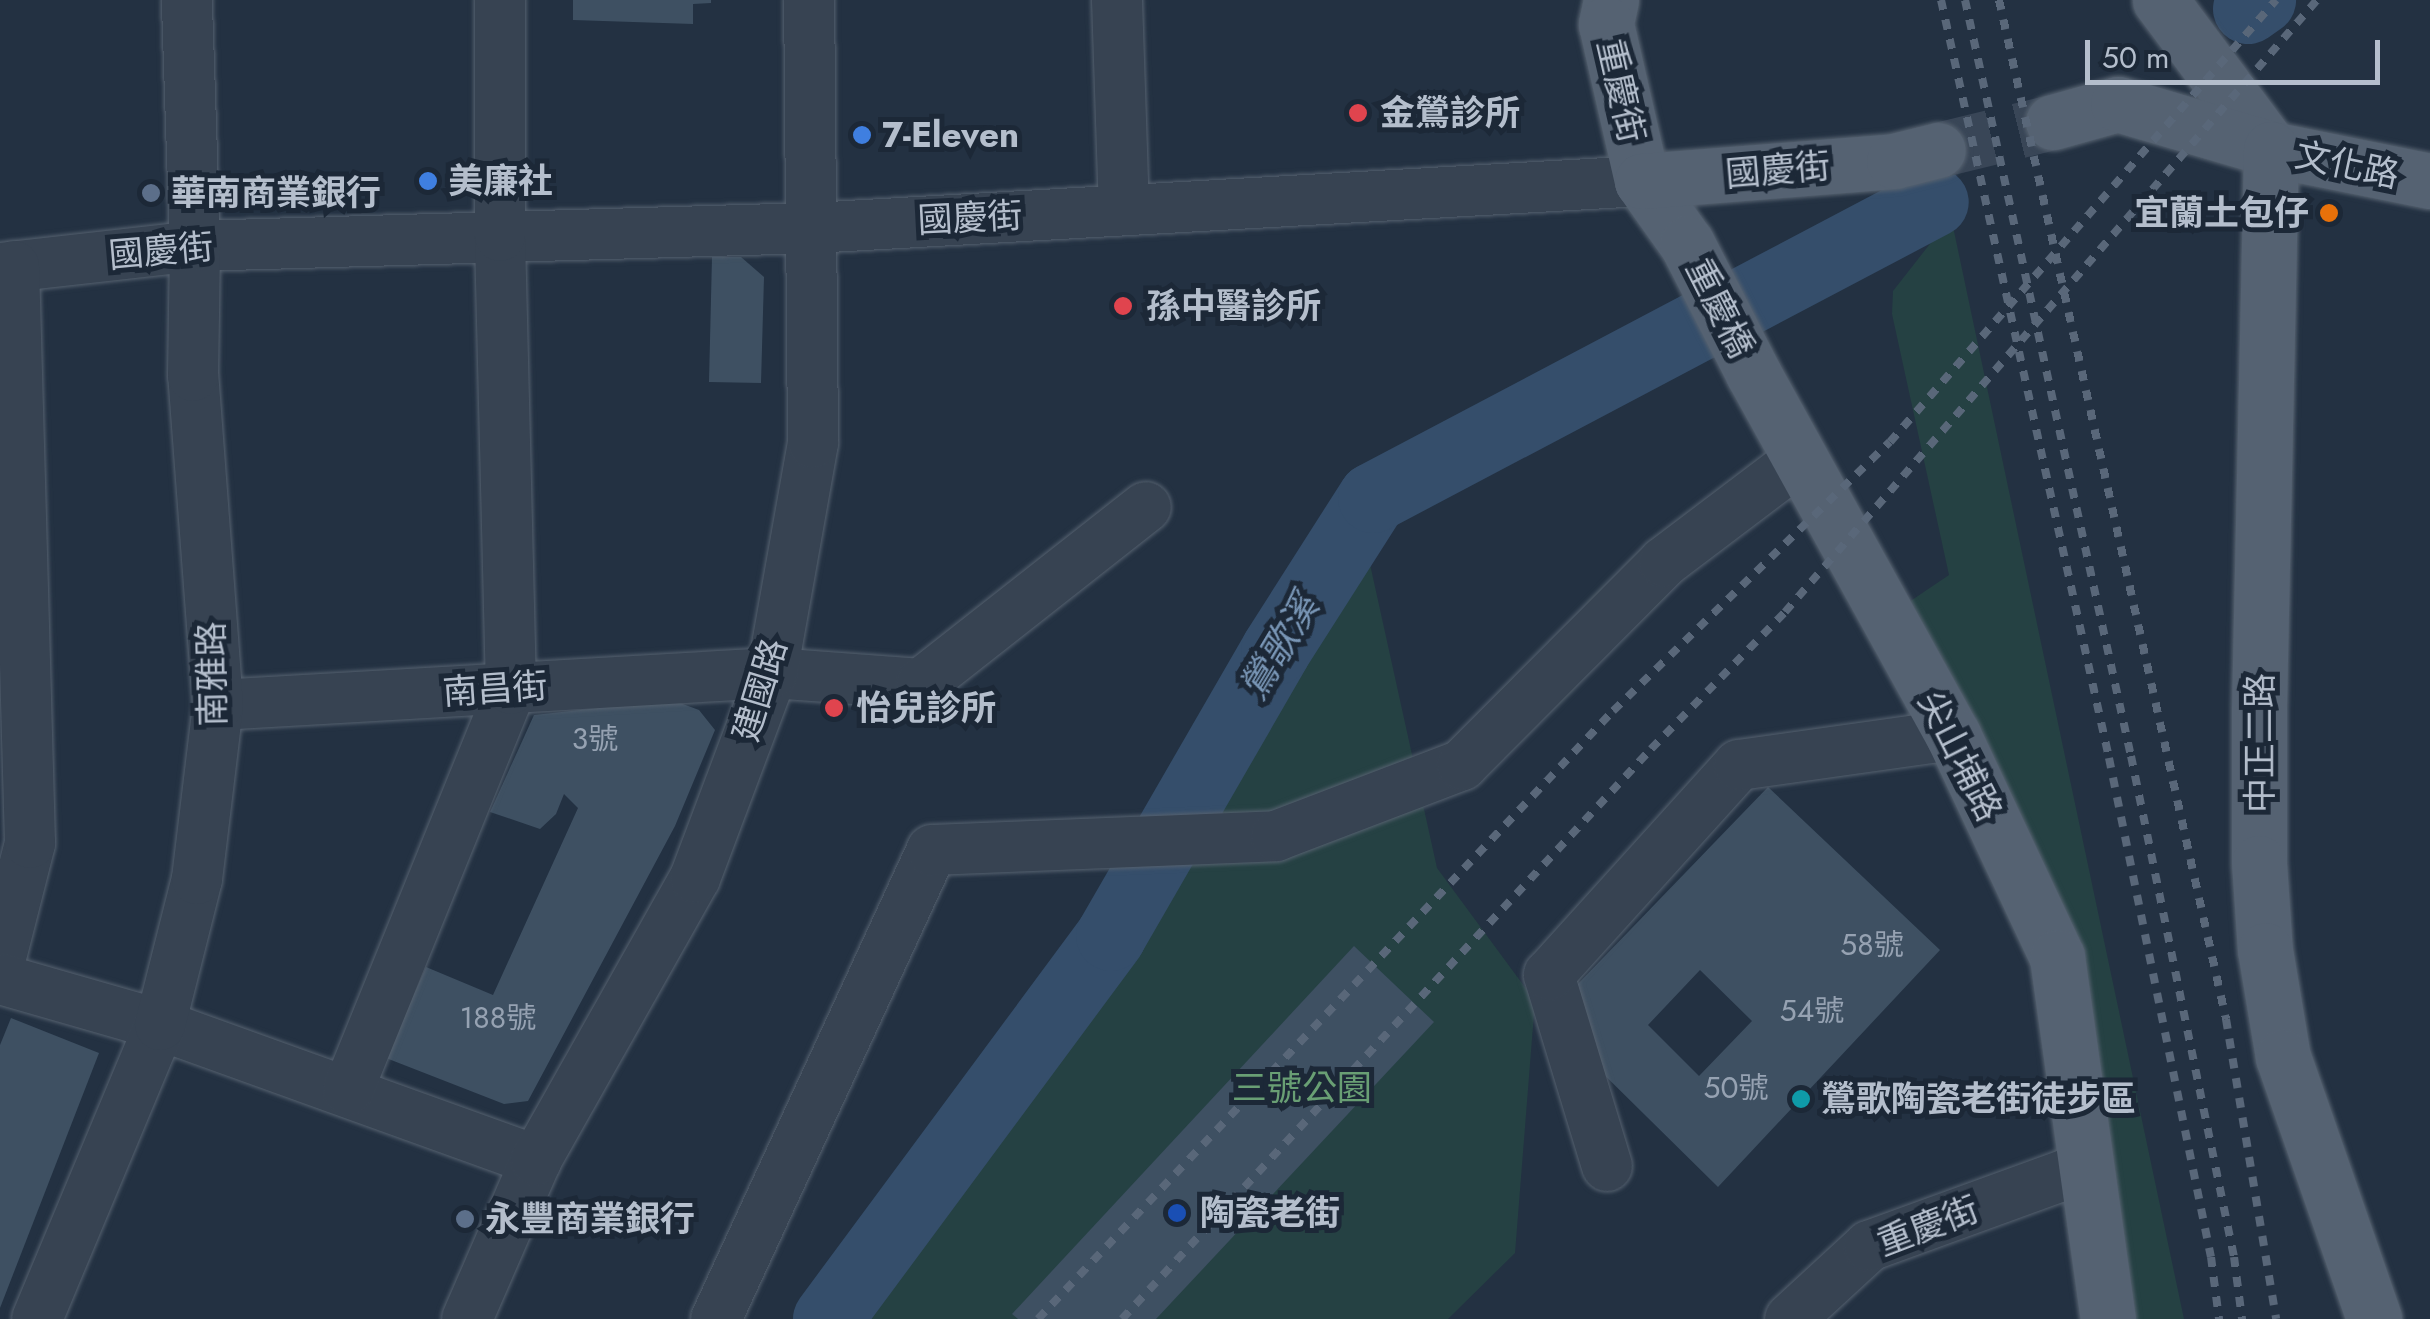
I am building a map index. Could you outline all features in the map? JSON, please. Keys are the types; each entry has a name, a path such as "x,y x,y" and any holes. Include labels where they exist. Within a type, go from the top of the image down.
{"main road":[{"name":"重慶街","path":"1611,0 1606,24 1642,182"},
{"name":"文化路","path":"2160,1 2271,149 2430,181"},
{"path":"2053,122 2118,104 2271,149"},
{"name":"中正二路","path":"2271,149 2259,708 2260,864 2266,950 2283,1057 2374,1319"},
{"name":"國慶街","path":"1642,182 1894,161 1938,150"},
{"name":"重慶橋","path":"1642,182 1687,244 1753,373"},
{"name":"尖山埔路","path":"1753,373 1952,735 2057,957 2108,1319"}],"street":[{"name":"南雅路","path":"37,1319 160,1025 197,879 218,705 193,376 195,246 187,0"},
{"path":"348,1090 511,690 500,236 500,0"},
{"name":"建國路","path":"467,1319 536,1160 695,878 772,672 813,443 809,0"},
{"path":"1117,0 1124,209"},
{"name":"國慶街","path":"7,267 195,246 812,228 1642,182"},
{"path":"0,961 30,843 7,267"},
{"path":"716,1319 932,850 1276,836 1462,765 1664,562 1800,459"},
{"name":"南昌街","path":"218,705 772,672 921,684 1146,506"},
{"path":"1607,1166 1549,975 1739,765 1952,735"},
{"path":"0,979 160,1025 536,1160"},
{"name":"重慶街","path":"1790,1319 1869,1246 2086,1166"}],"green space":[{"path":"1951,217 2184,1319 2120,1319 2092,1107 1909,602 1949,575 1892,314 1893,291"},
{"name":"三號公園","path":"1366,546 1437,868 1535,1001 1515,1253 1448,1319 860,1319 1169,884"}],"building":[{"path":"573,0 711,3 693,4 693,24 573,20"},
{"path":"712,257 741,257 764,277 761,383 709,382"},
{"path":"672,700 699,710 715,730 675,826 528,1101 504,1104 386,1058 426,967 493,995 578,808 564,794 556,814 540,829 490,812 534,715"},
{"path":"1768,787 1940,950 1718,1187 1576,1047 1574,988","holes":["1700,970 1752,1021 1699,1076 1648,1025"]},
{"path":"1354,946 1434,1022 1156,1319 1018,1319 1012,1314"},
{"path":"11,1018 99,1053 0,1308 0,1045"}],"waterway":[{"name":"鶯歌溪","path":"2248,9 2261,0"},
{"name":"鶯歌溪","path":"828,1319 1111,936 1276,650 1373,498 1934,202"}],"tunnel":[{"path":"1938,150 2053,122"}],"railway":[{"path":"1941,0 2109,758 2211,1257 2219,1319"},
{"path":"1965,0 2131,756 2234,1257 2242,1319"},
{"path":"1999,0 2226,1019 2276,1319"},
{"path":"1038,1319 1613,711 1890,442 2276,0"},
{"path":"1122,1319 1651,749 1785,612 2317,0"}],"place":[{"name":"金鶯診所","path":"1358,113"},
{"name":"7-Eleven","path":"862,135"},
{"name":"美廉社","path":"428,181"},
{"name":"華南商業銀行","path":"151,193"},
{"name":"宜蘭土包仔","path":"2329,213"},
{"name":"孫中醫診所","path":"1123,306"},
{"name":"怡兒診所","path":"834,708"},
{"name":"鶯歌陶瓷老街徒步區","path":"1801,1099"},
{"name":"陶瓷老街","path":"1177,1213"},
{"name":"永豐商業銀行","path":"465,1219"}]}
